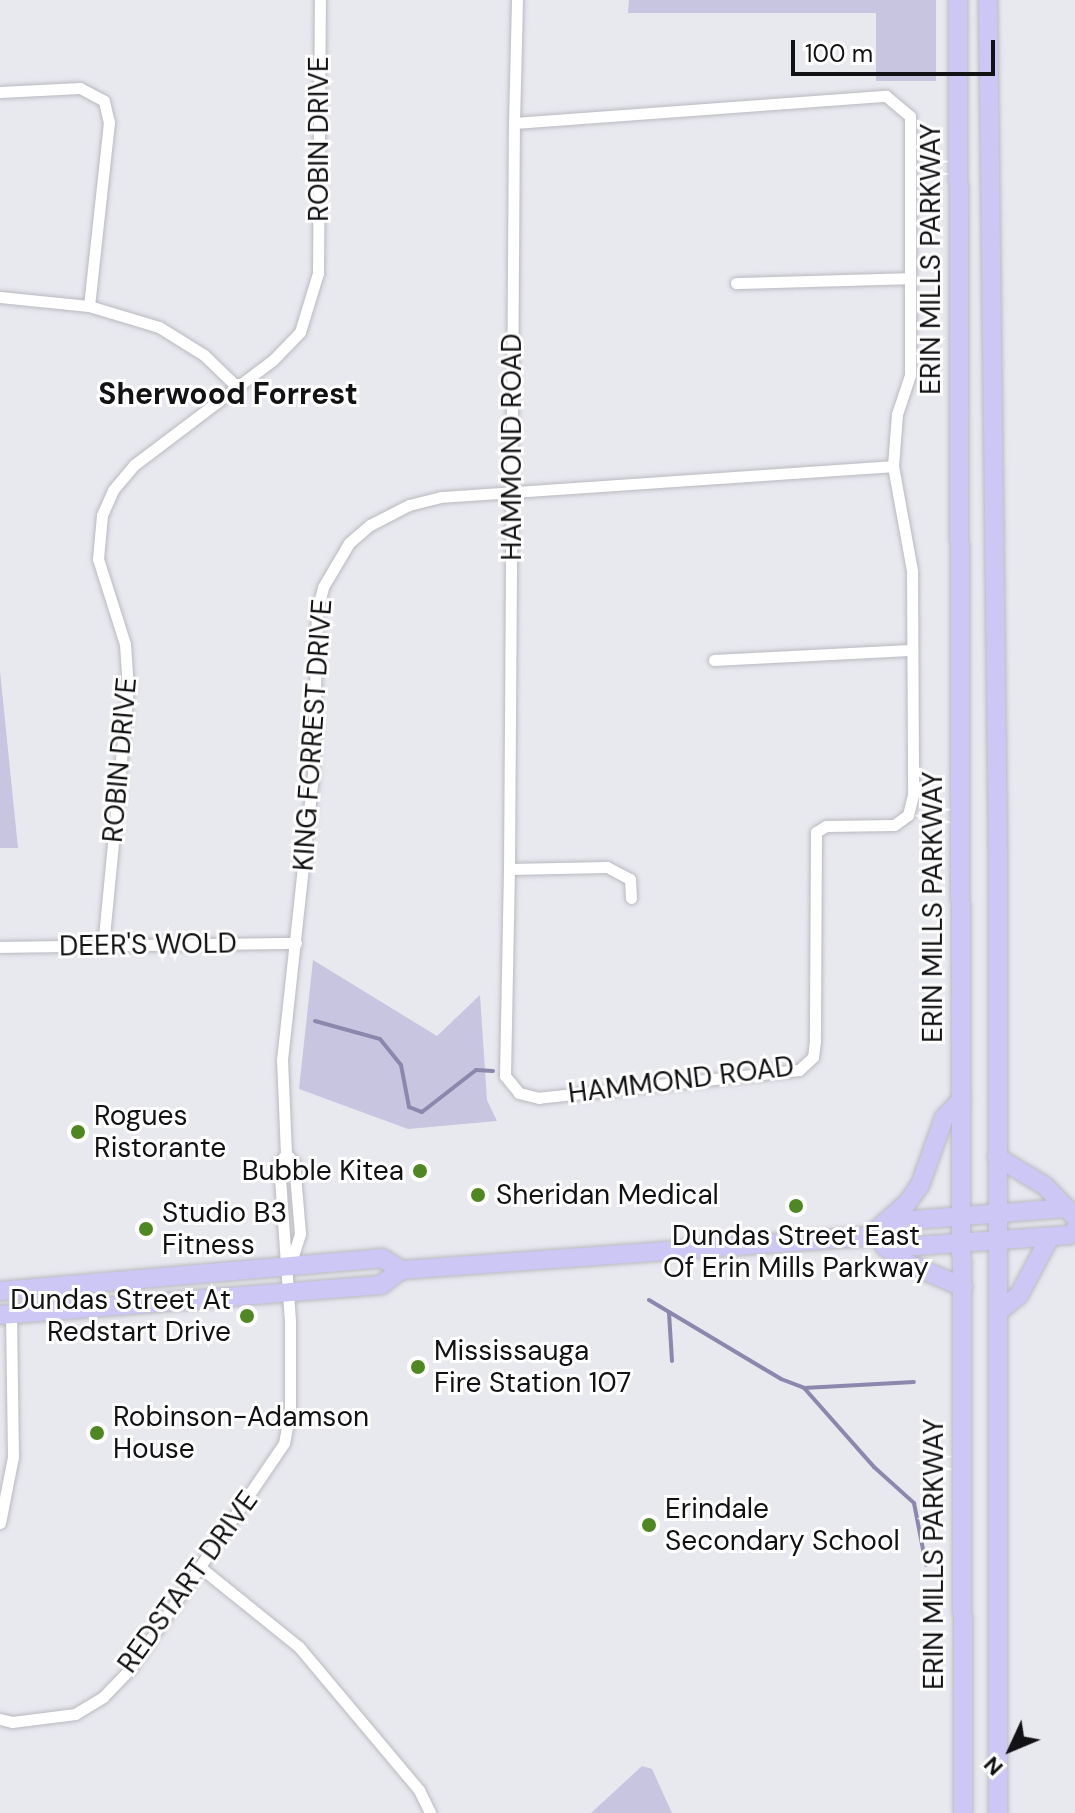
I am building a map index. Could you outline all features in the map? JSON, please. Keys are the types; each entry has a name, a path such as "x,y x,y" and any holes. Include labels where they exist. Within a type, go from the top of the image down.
{"main road":[{"name":"ERIN MILLS PARKWAY","path":"958,0 958,944 963,1216 963,1813"},
{"name":"ERIN MILLS PARKWAY","path":"988,0 998,1312 998,1813"},
{"path":"6,1314 381,1285 401,1270 870,1236 888,1222 925,1177 944,1118 962,1099"},
{"path":"997,1157 1045,1186 1071,1212"},
{"path":"888,1222 997,1213 1071,1212"},
{"path":"888,1248 1050,1237 1075,1230"},
{"path":"870,1236 909,1264 963,1287"},
{"path":"998,1312 1019,1295 1050,1237"},
{"path":"0,1291 382,1258 401,1270"}],"street":[{"name":"ROBIN DRIVE","path":"103,947 128,689 125,644 98,559 102,515 113,490 134,465 300,332 318,273 320,0"},
{"name":"HAMMOND ROAD","path":"514,123 893,98 910,116 910,375 897,414 893,466 912,571 909,650 911,809 894,825 826,826 813,840 815,1041 813,1057 799,1070 539,1098 516,1091 505,1076 509,869 514,123 517,0"},
{"path":"0,92 80,88 104,101 109,122 89,306"},
{"path":"736,283 910,278"},
{"path":"0,297 89,306 159,327 187,343 236,386"},
{"name":"KING FORREST DRIVE","path":"289,1265 279,1163 286,1154 282,1060 313,773 317,610 323,587 349,543 383,518 441,497 512,489 893,466"},
{"path":"714,660 909,650"},
{"path":"509,869 607,867 630,879 631,898"},
{"name":"DEER'S WOLD","path":"0,947 296,943"},
{"name":"REDSTART DRIVE","path":"0,1719 27,1722 75,1714 103,1697 130,1669 284,1443 290,1413 289,1265"},
{"path":"0,1523 13,1457 6,1314"},
{"path":"201,1568 299,1647 419,1790 430,1813"}],"shaded area":[{"path":"629,0 936,0 936,81 876,81 876,13 628,13"},
{"path":"0,671 18,848 0,848"},
{"path":"313,960 437,1036 480,995 487,1100 497,1121 408,1129 299,1089"},
{"path":"642,1766 652,1769 672,1813 591,1813"}],"waterway":[{"path":"315,1021 380,1039 401,1065 409,1107 422,1112 476,1070 493,1071"},
{"path":"649,1300 781,1379 804,1388 914,1382"},
{"path":"669,1313 672,1361"},
{"path":"805,1389 874,1467 914,1503 926,1565"}],"place":[{"name":"Rogues Ristorante","path":"78,1132"},
{"name":"Bubble Kitea","path":"420,1171"},
{"name":"Sheridan Medical","path":"478,1195"},
{"name":"Dundas Street East Of Erin Mills Parkway","path":"796,1206"},
{"name":"Studio B3 Fitness","path":"146,1229"},
{"name":"Dundas Street At Redstart Drive","path":"247,1316"},
{"name":"Mississauga Fire Station 107","path":"418,1367"},
{"name":"Robinson-Adamson House","path":"97,1433"},
{"name":"Erindale Secondary School","path":"649,1525"}],"district":[{"name":"Sherwood Forrest","path":"228,394"}]}
